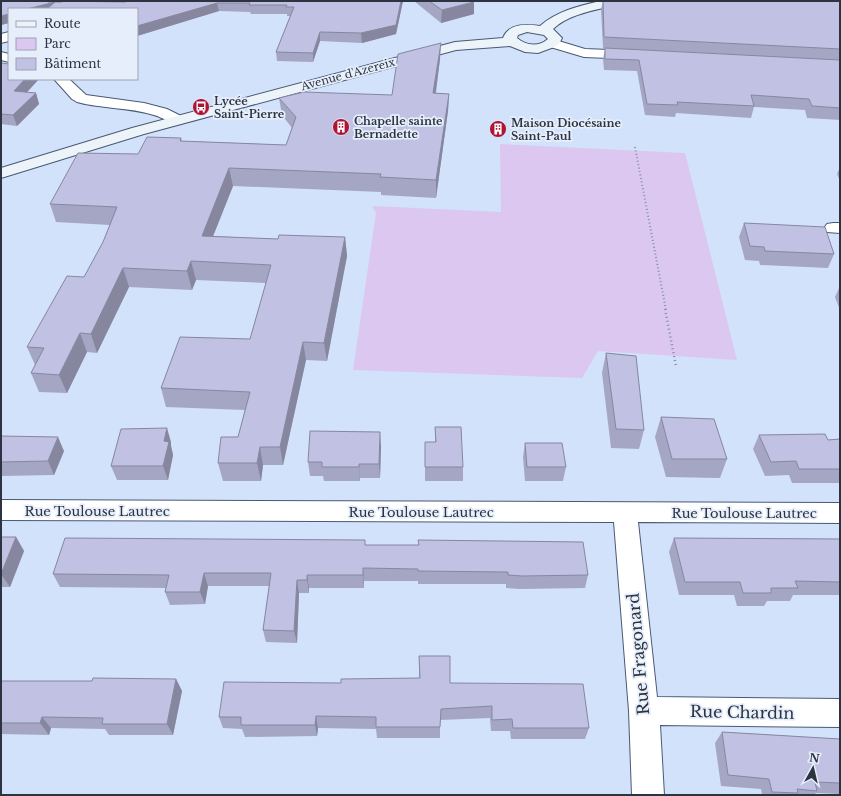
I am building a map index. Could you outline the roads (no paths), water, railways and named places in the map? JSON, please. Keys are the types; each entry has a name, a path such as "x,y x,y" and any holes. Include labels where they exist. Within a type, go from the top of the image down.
{"street":[{"path":"544,30 549,24 564,16 615,1"},
{"path":"527,28 544,30 553,34 555,38 552,44 546,47 531,48 517,45 512,42 510,36 516,31 527,28"},
{"name":"Avenue d'Azereix","path":"1,173 80,148 178,120 455,46 512,42"},
{"path":"552,44 584,53 650,56"},
{"path":"62,80 77,96 82,99 139,106 162,112 178,120"},
{"name":"Rue Toulouse Lautrec","path":"1,510 840,513"},
{"name":"Rue Fragonard","path":"625,512 644,711 648,795"},
{"name":"Rue Chardin","path":"644,711 840,713"}],"place":[{"name":"Lycée Saint-Pierre","path":"201,107"},
{"name":"Chapelle sainte Bernadette","path":"341,127"},
{"name":"Maison Diocésaine Saint-Paul","path":"498,129"}]}
